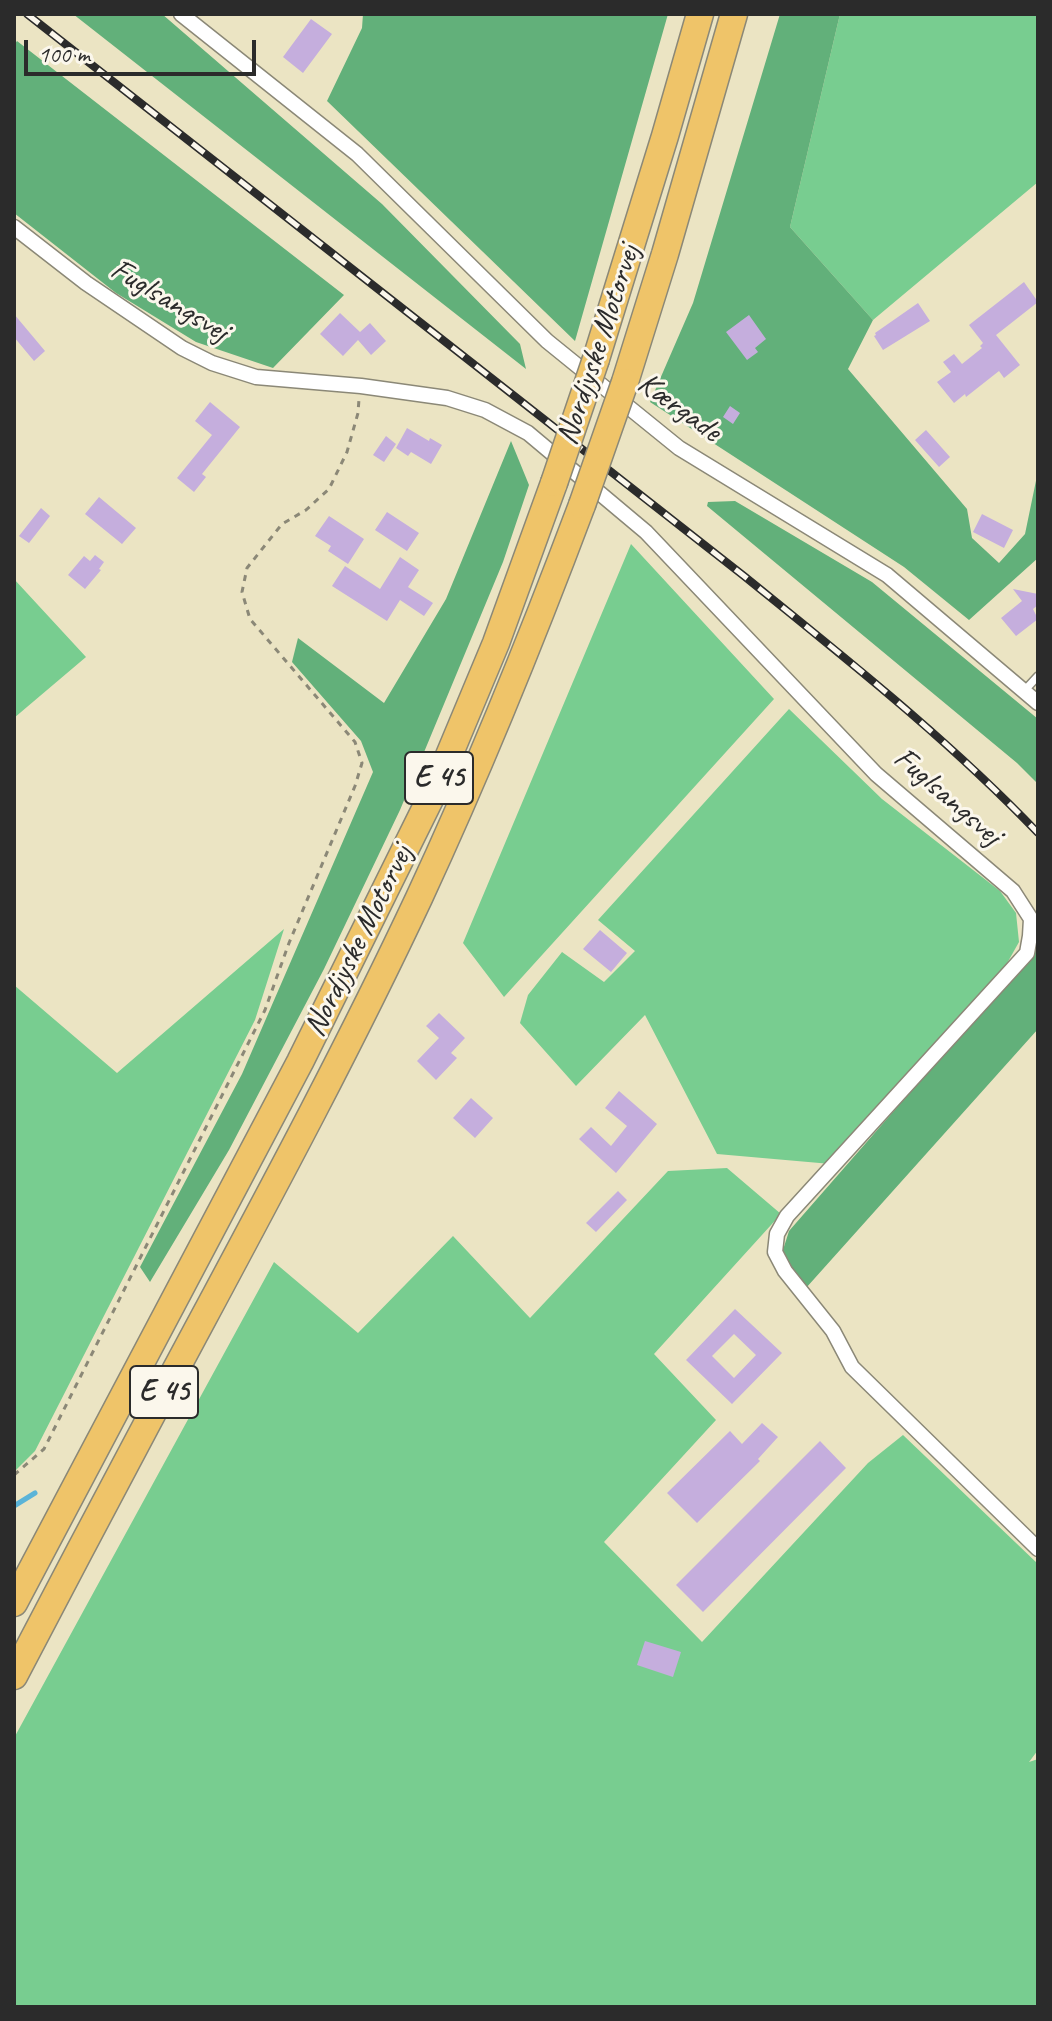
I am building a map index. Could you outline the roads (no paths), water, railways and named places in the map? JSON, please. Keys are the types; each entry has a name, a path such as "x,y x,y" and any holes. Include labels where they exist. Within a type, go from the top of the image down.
{"highway":[{"name":"Nordjyske Motorvej","path":"14,1603 300,1062 435,789 496,643 554,483 638,227 700,14"},
{"name":"Nordjyske Motorvej","path":"14,1676 285,1167 418,898 478,766 582,505 625,382 734,14"},
{"path":"14,1570 116,1381 300,1062"},
{"path":"14,1683 45,1617"}],"street":[{"name":"Kærgade","path":"181,14 357,154 547,341 679,448 887,575 1038,703"},
{"name":"Fuglsangsvej","path":"14,227 86,283 182,348 212,363 256,377 361,386 447,398 485,410 528,433 646,532 876,774 1013,891 1031,919 1027,953 787,1216 777,1234 775,1252 785,1271 833,1331 852,1367 1038,1549"}],"lane":[{"path":"1025,690 1038,676"}],"waterway":[{"path":"14,1506 35,1493"}],"railway":[{"path":"27,14 744,576 932,732 1038,833"}]}
